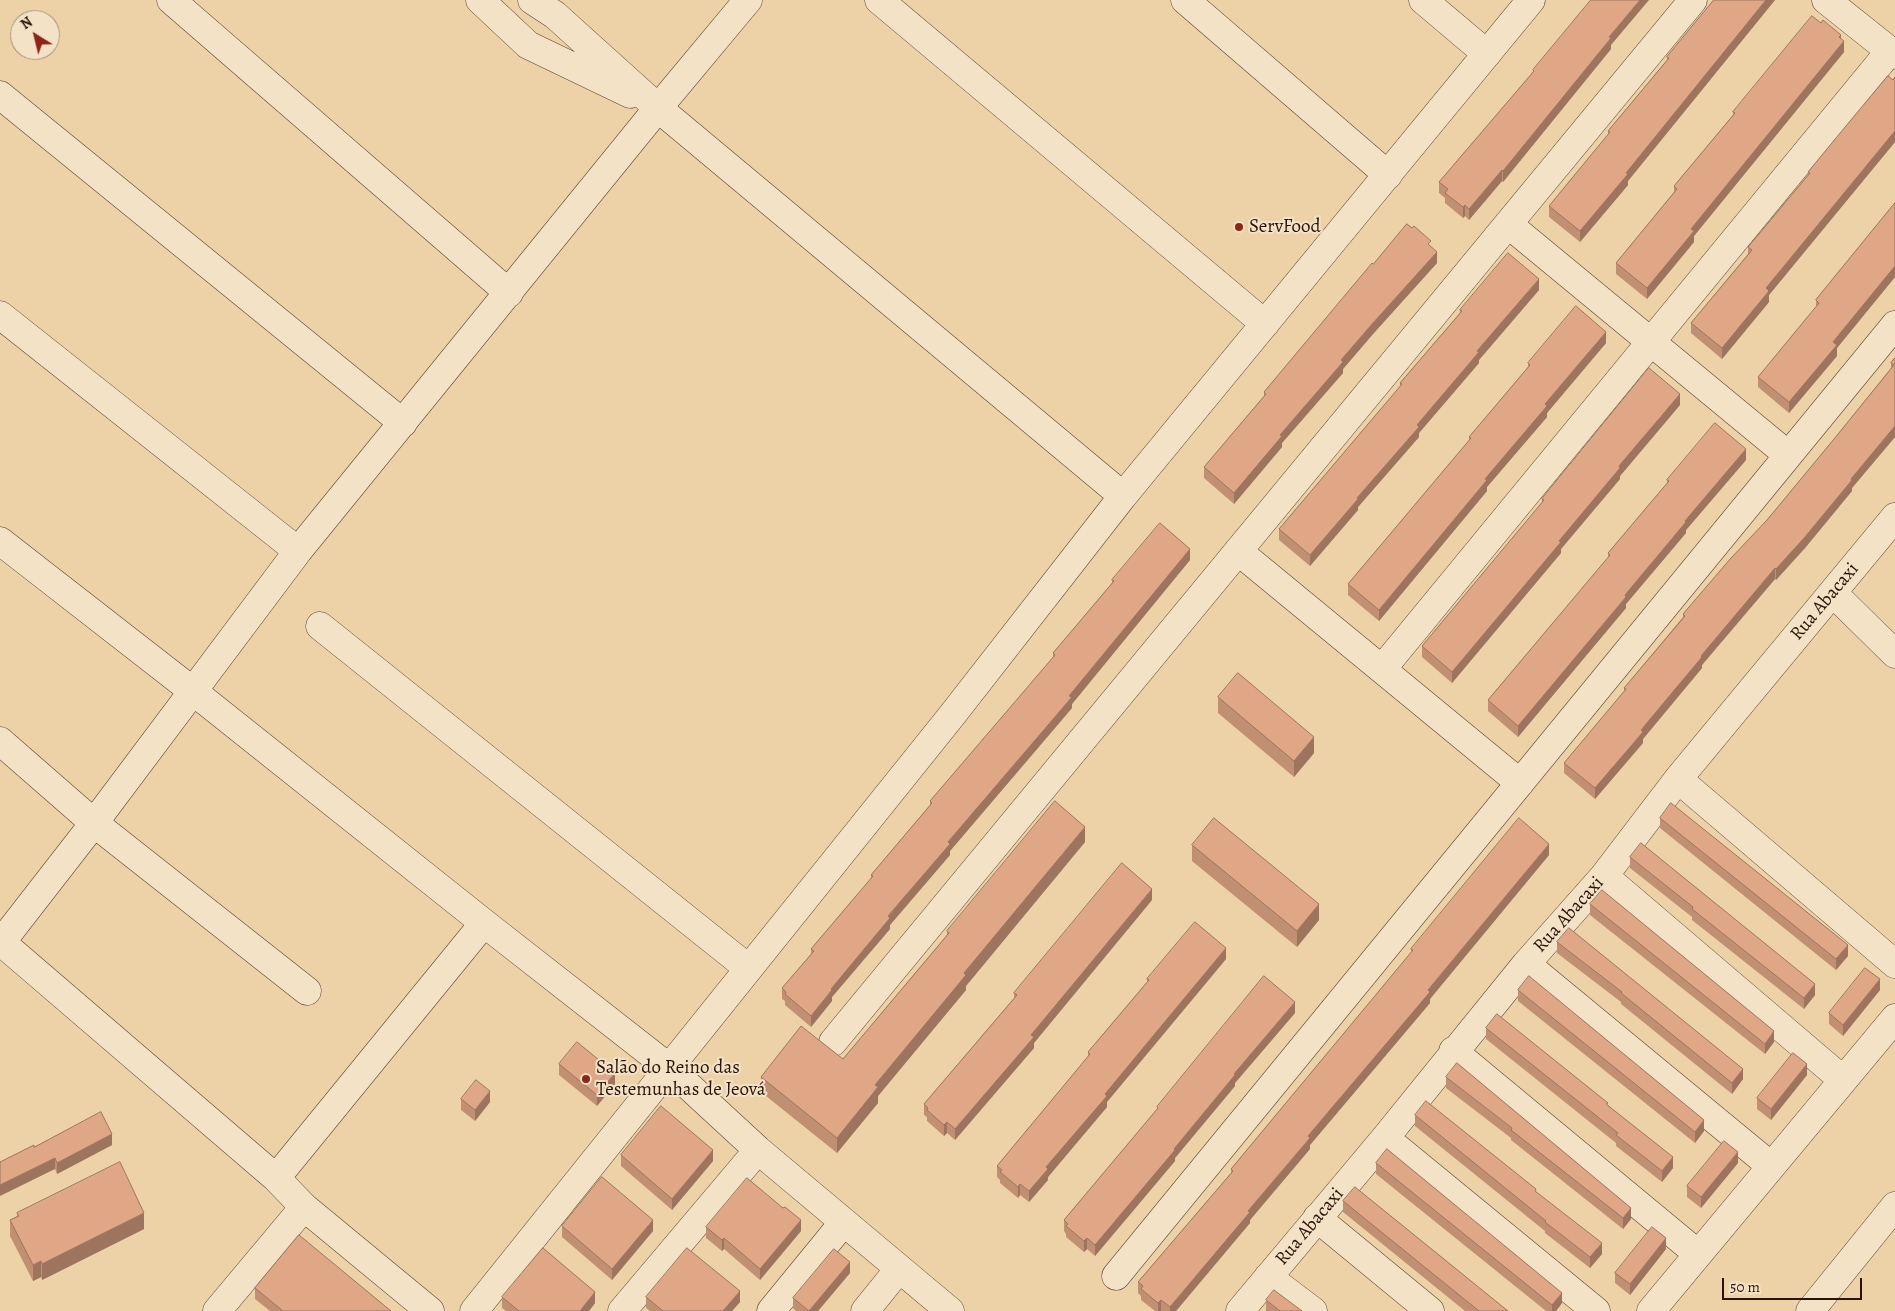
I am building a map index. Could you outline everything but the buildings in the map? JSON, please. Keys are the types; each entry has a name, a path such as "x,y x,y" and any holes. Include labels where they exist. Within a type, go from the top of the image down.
{"street":[{"path":"171,0 509,293"},
{"path":"480,0 528,45 658,108"},
{"path":"532,0 555,15 658,108 1123,496"},
{"path":"430,1311 304,1207 276,1178 0,943 194,692 298,551 748,0"},
{"path":"879,0 1265,324"},
{"path":"1185,0 1388,175"},
{"path":"1423,0 1487,54"},
{"path":"474,1311 953,714 1123,496 1531,0"},
{"path":"833,1042 1693,0"},
{"path":"1382,669 1650,342 1892,53 1826,0"},
{"path":"0,95 403,423"},
{"path":"1508,224 1788,455"},
{"path":"0,315 298,551"},
{"path":"1116,1276 1895,325"},
{"name":"Rua Abacaxi","path":"1240,1311 1385,1138 1453,1051 1526,964 1604,876 1678,779 1895,517"},
{"path":"0,542 194,692 484,924 668,1067 758,1150 950,1311"},
{"path":"1238,551 1520,783"},
{"path":"1833,593 1895,654"},
{"path":"320,626 748,968"},
{"path":"0,741 94,823 307,991"},
{"path":"1678,779 1895,964"},
{"path":"1604,876 1843,1080"},
{"path":"276,1178 484,924"},
{"path":"1526,964 1771,1166"},
{"path":"1651,1311 1895,1018"},
{"path":"1453,1051 1698,1254"},
{"path":"1385,1138 1596,1311"},
{"path":"622,1311 758,1150"},
{"path":"1810,1311 1895,1206"},
{"path":"219,1310 304,1207"},
{"path":"1317,1218 1430,1311"},
{"path":"772,1311 843,1223"},
{"path":"865,1311 899,1269"},
{"path":"1268,1276 1313,1311"}],"place":[{"name":"ServFood","path":"1239,227"},
{"name":"Salão do Reino das Testemunhas de Jeová","path":"586,1079"}]}
